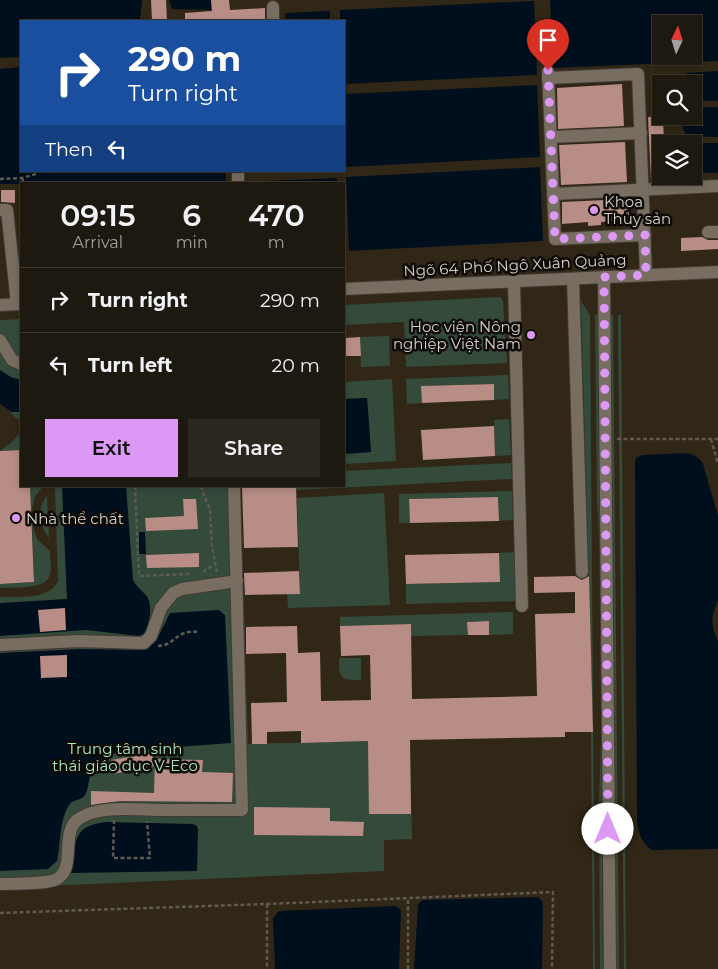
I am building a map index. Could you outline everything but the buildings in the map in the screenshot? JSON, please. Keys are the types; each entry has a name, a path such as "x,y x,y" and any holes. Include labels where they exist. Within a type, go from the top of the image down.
{"street":[{"path":"273,7 273,20"},
{"path":"645,235 555,239 548,74 638,74 641,133 645,235 646,275"},
{"path":"551,137 641,133"},
{"path":"553,194 718,186"},
{"path":"0,210 7,210 19,304 0,305"},
{"name":"Ngõ 64 Phố Ngô Xuân Quảng","path":"345,289 718,272"},
{"path":"604,277 610,969"},
{"path":"573,279 582,572"},
{"path":"514,282 522,606"},
{"path":"0,340 9,357 20,364"},
{"path":"0,884 45,882 61,876 66,867 72,826 77,819 92,813 129,810 242,810 234,487"},
{"path":"0,645 78,641 144,643 152,636 164,604 174,593 182,589 237,581"}],"path":[{"path":"0,179 22,178 36,174"},
{"path":"22,178 23,182"},
{"path":"617,439 718,439"},
{"path":"711,439 718,464"},
{"path":"135,487 139,576 198,574 207,571 215,564"},
{"path":"201,487 210,509 212,547 220,583"},
{"path":"161,646 189,631 199,632"},
{"path":"114,822 113,858 150,858 147,822"},
{"path":"0,913 553,892 552,969"},
{"path":"408,898 408,969"},
{"path":"267,904 267,969"}],"shaded area":[{"name":"Học viện Nông nghiệp Việt Nam","path":"0,0 718,0 718,969 0,969"}],"green space":[{"path":"500,297 503,301 507,363 406,367 404,322 345,325 345,305"},
{"path":"581,301 590,315 595,969 593,969 591,732 593,731"},
{"path":"595,315 598,315 600,557 597,498"},
{"path":"610,315 613,315 619,969 616,969"},
{"path":"618,315 621,315 626,969 624,969"},
{"path":"20,319 20,419 17,419 0,404 0,320"},
{"path":"389,336 390,366 361,367 360,337"},
{"path":"508,375 509,399 494,400 493,384 422,386 422,403 407,404 406,379"},
{"path":"392,379 396,461 345,464 345,454 371,452 367,398 345,399 345,382"},
{"path":"509,419 511,455 495,456 494,420"},
{"path":"20,433 20,450 0,451"},
{"path":"511,463 512,479 296,490 296,487 345,487 345,471"},
{"path":"30,487 42,487 35,497 31,513"},
{"name":"Trung tâm sinh thái giáo dục V-Eco","path":"55,487 240,487 248,744 410,740 412,839 384,840 384,871 0,888 0,597 40,595 47,592 58,581"},
{"path":"512,491 513,520 499,521 498,497 409,499 410,523 399,523 399,494"},
{"path":"384,493 390,605 288,608 287,594 300,594 297,498"},
{"path":"47,496 49,538 43,528 40,517 41,507"},
{"path":"32,524 37,539 50,551 50,575 47,580 36,585 0,588 0,584 34,582"},
{"path":"514,552 516,601 406,604 406,584 499,582 499,553"},
{"path":"513,612 513,634 489,635 489,621 468,622 468,635 411,636 411,624 340,626 340,617"},
{"path":"339,658 361,658 361,680 349,680 342,677 339,670"},
{"path":"601,741 603,969 600,969 599,800"}],"water":[{"path":"0,0 142,0 140,20 20,20 20,57 0,58"},
{"path":"169,0 211,0 211,10 172,9"},
{"path":"550,0 718,0 718,61 702,62 702,15 652,15 652,64 553,68"},
{"path":"534,1 537,75 345,84 345,20 340,20 340,10"},
{"path":"330,11 330,20 285,20 285,13"},
{"path":"20,67 20,172 226,172 226,182 20,182 20,184 0,184 0,69"},
{"path":"718,71 718,101 702,101 702,75 684,75 686,73"},
{"path":"537,85 540,157 346,167 345,94"},
{"path":"702,107 718,107 718,137 686,135 683,125 702,125"},
{"path":"702,143 718,143 718,173 702,173"},
{"path":"540,167 543,241 349,251 346,177"},
{"path":"337,178 337,182 244,182"},
{"path":"0,370 20,380 20,412 11,412 0,404"},
{"path":"367,398 371,452 345,454 345,399"},
{"path":"684,453 695,456 703,464 718,516 718,600 712,620 718,641 718,849 652,850 641,837 637,821 635,463 636,458 642,455"},
{"path":"62,487 126,487 133,580 146,595 150,604 149,620 144,634 138,636 86,630 0,636 0,603 67,599"},
{"path":"139,532 145,532 146,554 139,554"},
{"path":"219,610 225,615 231,743 125,751 108,756 99,762 92,771 85,795 71,803 66,811 63,818 57,861 48,869 0,871 0,653 80,649 144,650 156,641 170,613"},
{"path":"107,822 193,824 197,826 197,871 71,873 77,837 87,827"},
{"path":"538,897 543,902 542,969 414,969 418,905 422,900"},
{"path":"395,906 401,910 399,969 275,969 273,918 279,911"}],"place":[{"name":"Khoa Thủy sản","path":"594,210"},
{"name":"Học viện Nông nghiệp Việt Nam","path":"531,335"},
{"name":"Nhà thể chất","path":"16,518"}],"route":[{"path":"548,70 555,239 645,235 646,275 604,277 608,829"}]}
